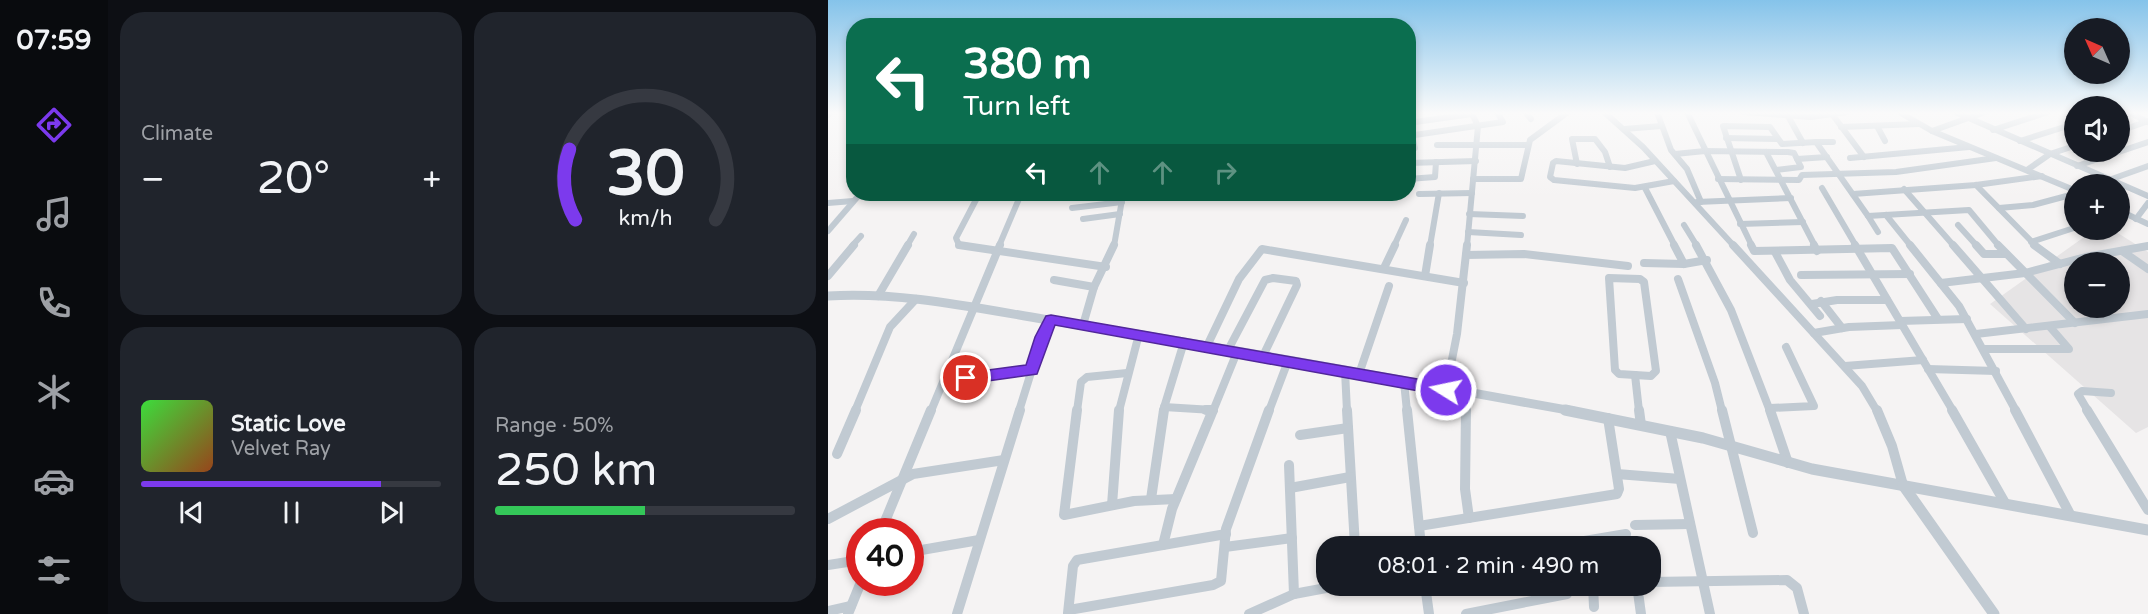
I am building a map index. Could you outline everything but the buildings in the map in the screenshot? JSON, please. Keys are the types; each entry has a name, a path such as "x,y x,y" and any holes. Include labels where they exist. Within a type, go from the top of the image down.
{"street":[{"path":"1446,390 1464,283 1477,141"},
{"path":"1473,179 1520,180 1528,145 1531,141"},
{"path":"1572,141 1577,164"},
{"path":"1596,141 1605,152 1610,167"},
{"path":"1635,141 1697,202 1845,366 1877,406 1887,428 1903,485 1994,614"},
{"path":"1669,141 1675,154 1687,169 1697,202"},
{"path":"1700,141 1754,251 1892,248 1938,320"},
{"path":"1727,141 1741,180"},
{"path":"1779,141 1782,144 1833,142"},
{"path":"1851,141 1864,157"},
{"path":"1955,141 2064,187"},
{"path":"2020,141 2095,174"},
{"path":"1816,142 1878,232"},
{"path":"2077,166 2148,142"},
{"path":"1437,145 1528,145"},
{"path":"1850,158 1970,147"},
{"path":"2027,170 2050,154 2064,149"},
{"path":"1675,154 1705,151 1790,152 1801,167 1776,170"},
{"path":"1766,152 1817,251"},
{"path":"1797,159 1827,157"},
{"path":"1718,179 1799,180 1802,175 1896,172 1996,158"},
{"path":"1416,163 1476,161"},
{"path":"1655,161 1625,168 1554,162 1551,178 1645,188 1674,181"},
{"path":"1416,178 1436,177 1436,162"},
{"path":"2126,174 2148,166"},
{"path":"1853,194 1976,185 2043,176"},
{"path":"1976,185 2031,242 2060,264"},
{"path":"1645,188 1684,264"},
{"path":"1822,189 2005,503"},
{"path":"1904,189 1980,279 2026,329"},
{"path":"2130,189 2148,196"},
{"path":"1425,276 1439,193"},
{"path":"1419,194 1472,193"},
{"path":"2000,208 2033,205 2064,195"},
{"path":"1697,202 1791,198"},
{"path":"828,203 853,201"},
{"path":"828,231 853,201"},
{"path":"976,201 956,242 963,247 1106,267"},
{"path":"887,518 995,251 1018,201"},
{"path":"1072,208 1107,201"},
{"path":"1083,325 1094,287 1106,267 1118,236 1122,201"},
{"path":"2136,219 2148,203"},
{"path":"1868,216 1969,210 2006,254 2075,323"},
{"path":"1083,219 1120,214"},
{"path":"1469,214 1523,216"},
{"path":"1886,215 1967,319 2071,516"},
{"path":"2130,217 2148,224"},
{"path":"1384,268 1406,220"},
{"path":"1740,224 1803,222"},
{"path":"1684,225 1707,260 1770,408 1788,463"},
{"path":"1958,225 1984,254 2006,254"},
{"path":"2031,242 2064,231"},
{"path":"1468,232 1521,235"},
{"path":"878,296 914,234"},
{"path":"828,276 861,236"},
{"path":"1941,283 2025,273 2148,246"},
{"path":"1207,346 1243,273 1257,252 1262,249 1464,283"},
{"path":"2122,251 2148,269"},
{"path":"1775,252 1790,280 1820,316"},
{"path":"1466,255 1524,254 1628,266"},
{"path":"1644,263 1684,264 1707,260"},
{"path":"1801,275 1910,274"},
{"path":"1163,544 1176,499 1212,411 1232,351 1265,280 1273,278 1296,281 1297,285 1263,356"},
{"path":"1610,278 1640,279 1644,282 1656,371 1651,376 1635,375 1619,374 1615,370 1610,278"},
{"path":"1678,279 1715,384 1753,533"},
{"path":"1054,280 1094,287"},
{"path":"1359,374 1389,286"},
{"path":"828,296 916,299 1207,346 1608,418 1670,431 1788,463 2148,530"},
{"path":"837,454 890,327 916,299"},
{"path":"1812,304 1821,301 1887,300"},
{"path":"1821,301 1842,328"},
{"path":"1976,334 2148,314"},
{"path":"1814,333 1842,328 1967,319"},
{"path":"957,614 1042,337 1051,320"},
{"path":"1984,349 2069,350 2050,327"},
{"path":"1112,505 1119,408 1139,334"},
{"path":"1151,499 1154,462 1164,407 1184,342"},
{"path":"1770,408 1814,407 1786,347"},
{"path":"1845,366 1923,360"},
{"path":"1226,534 1077,560 1073,566 1068,612 1219,584 1223,577 1226,534 1233,501 1288,361"},
{"path":"1928,369 1996,371"},
{"path":"944,381 1032,370"},
{"path":"1345,371 1354,536"},
{"path":"1127,373 1087,377 1081,382 1064,515 1151,499 1176,499"},
{"path":"1635,375 1641,425"},
{"path":"1404,382 1420,536"},
{"path":"2111,393 2082,391 2078,394 2148,510"},
{"path":"1466,393 1465,489 1469,518"},
{"path":"1164,407 1212,411"},
{"path":"1419,526 1617,494 1619,489 1608,418"},
{"path":"1300,435 1348,428"},
{"path":"1670,431 1710,614"},
{"path":"828,519 921,471 1004,460"},
{"path":"1289,465 1294,594"},
{"path":"1617,474 1680,479"},
{"path":"1290,488 1350,477"},
{"path":"1635,525 1690,524"},
{"path":"1614,536 1626,534"},
{"path":"1225,547 1292,538"},
{"path":"924,550 979,540"},
{"path":"828,565 846,562"},
{"path":"1661,582 1791,582 1797,588 1804,614"},
{"path":"1250,614 1294,594 1316,590"},
{"path":"828,610 850,610 856,596"},
{"path":"1427,596 1429,614"},
{"path":"1466,614 1557,596"},
{"path":"1594,596 1594,607"},
{"path":"1639,596 1641,614"}],"shaded area":[{"path":"2080,240 2129,240 2148,252 2148,427 2136,433 1990,304"}],"route":[{"path":"966,378 1032,370 1042,337 1051,320 1125,331 1446,390"}]}
